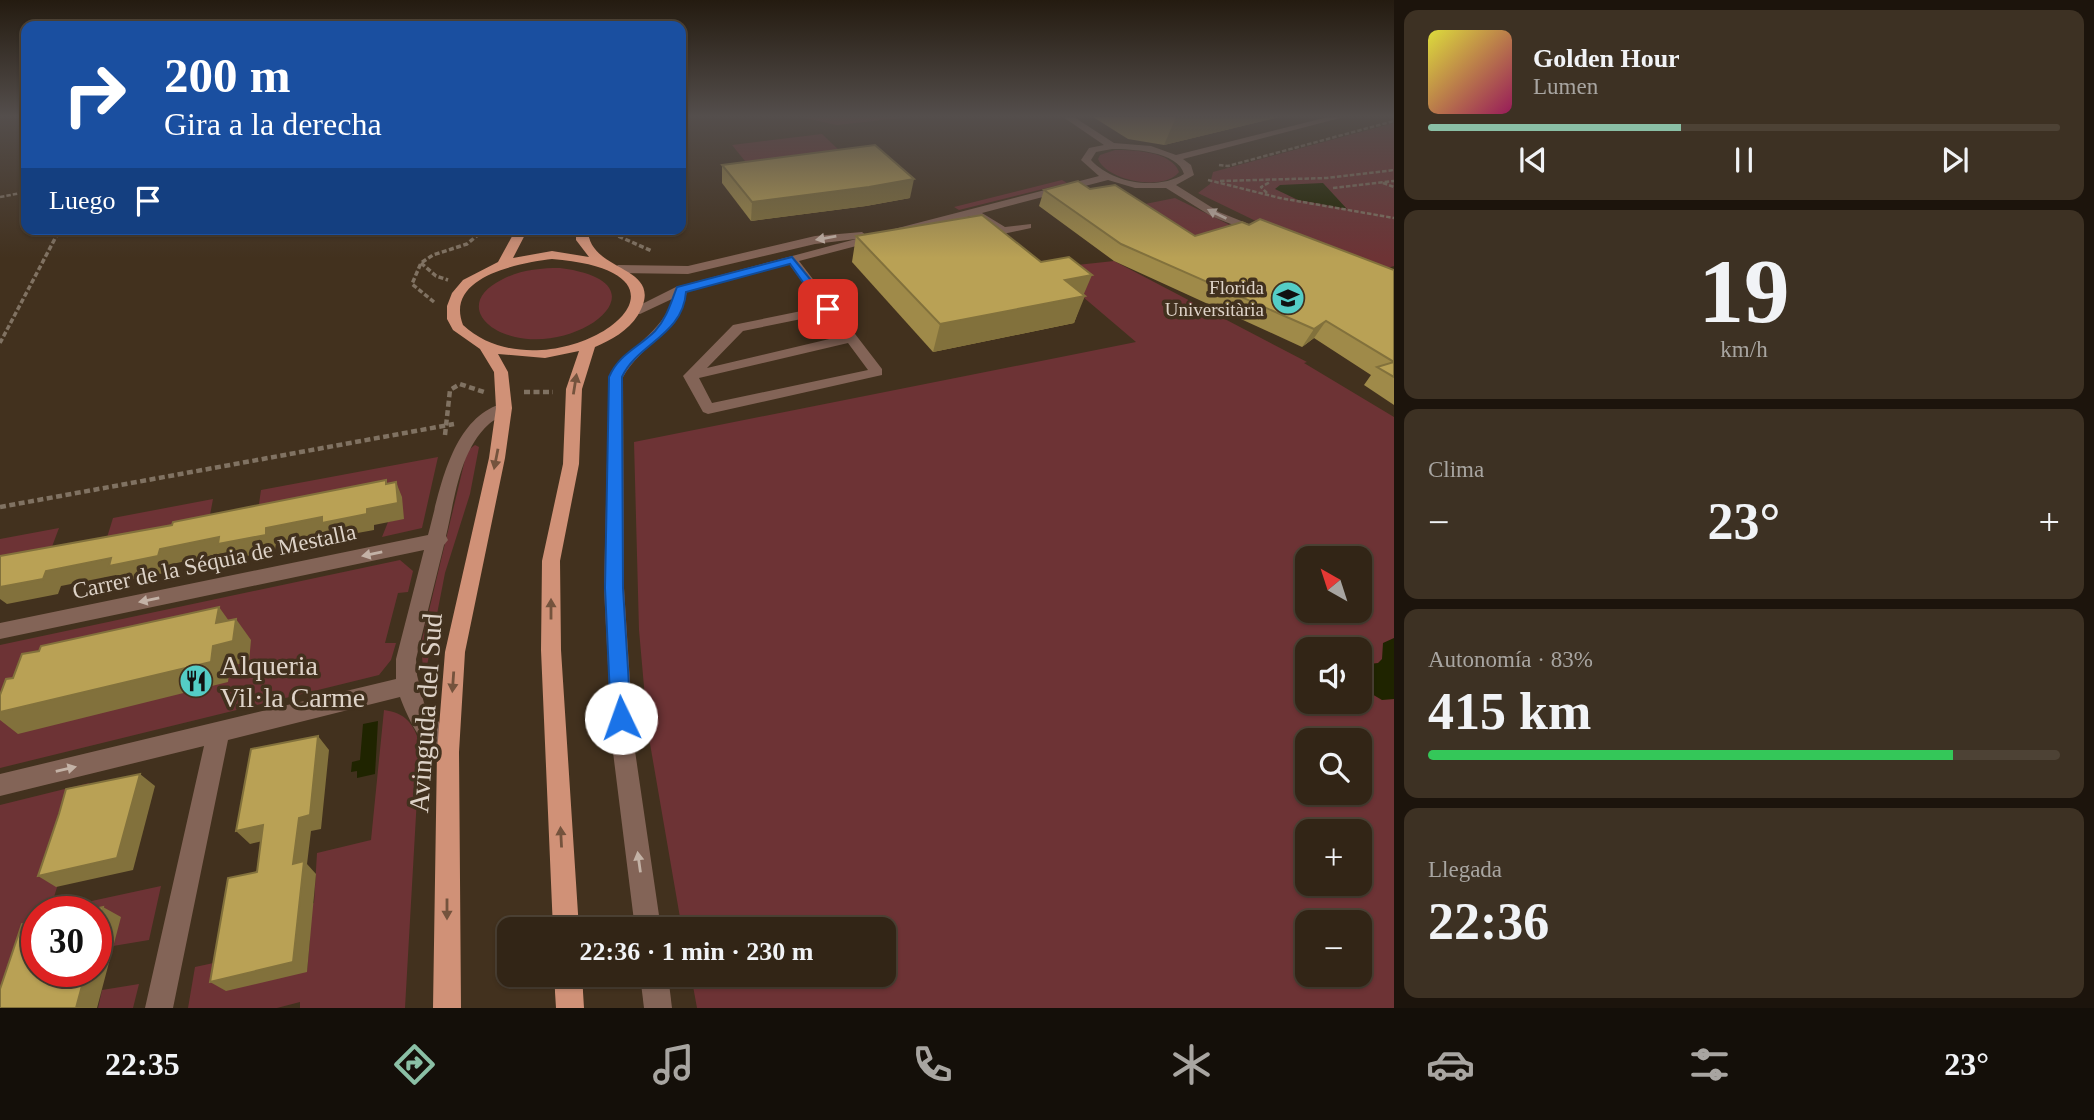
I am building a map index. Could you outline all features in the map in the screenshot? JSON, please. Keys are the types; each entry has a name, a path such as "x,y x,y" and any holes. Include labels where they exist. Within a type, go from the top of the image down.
{"main road":[{"path":"504,263 519,235"},
{"path":"582,235 582,240 598,260"},
{"path":"552,255 598,260 618,269 631,280 637,293 635,311 611,334 588,345 536,354 486,346 470,339 453,318 454,301 466,285 504,263 552,255"},
{"path":"565,917 551,650 551,561 571,464 574,389 588,345"},
{"name":"Avinguda del Sud","path":"447,1008 448,752 455,652 497,458 503,408 501,372 486,346"},
{"path":"569,987 570,1008"}],"street":[{"path":"1089,164 1096,172 1108,177 1143,185 1168,185 1189,175 1182,164"},
{"path":"635,311 681,290 1108,177"},
{"path":"1168,185 1215,214 1271,237"},
{"path":"972,212 1003,231 1027,226"},
{"path":"618,269 688,270 832,237 893,232"},
{"path":"690,376 708,409 877,372 792,260"},
{"path":"646,917 623,744 614,588 616,377 622,363 660,333 680,302 681,290"},
{"path":"690,376 738,328 828,309"},
{"path":"690,376 851,338"},
{"path":"448,752 415,709 405,686 406,659 439,540 457,457 483,421 503,408"},
{"name":"Carrer de la Séquia de Mestalla","path":"0,631 439,540"},
{"path":"0,785 405,686"},
{"path":"159,1008 218,733"},
{"path":"655,987 658,1008"}],"path":[{"path":"1394,170 1273,181 1210,181 1280,198 1394,218"},
{"path":"1368,174 1394,187"},
{"path":"1273,181 1263,185 1262,190 1280,198"},
{"path":"1334,188 1394,181"},
{"path":"0,197 21,193"},
{"path":"0,343 57,235"},
{"path":"453,318 412,284 421,264 433,255 467,244 478,235"},
{"path":"421,264 436,276 466,285"},
{"path":"0,507 402,432 483,421"}],"shaded area":[{"path":"1101,164 1174,164 1179,172 1161,182 1149,182 1124,178"},
{"path":"1242,164 1394,164 1394,266 1382,270 1262,224 1198,193 1210,184 1213,172"},
{"path":"1062,180 1067,183 959,210 954,207"},
{"path":"1323,183 1347,209 1298,200 1275,189 1280,185"},
{"path":"1175,198 1242,231 1201,240 1145,204"},
{"path":"1114,261 1307,362 1304,363 1394,417 1394,1008 697,1008 693,987 896,987 896,917 680,917 648,732 639,630 634,442 1136,342 1049,268"},
{"path":"560,268 592,276 609,287 612,300 604,314 588,326 566,335 541,339 502,333 484,320 479,304 482,295 490,287 524,272"},
{"path":"475,445 479,447 470,494 445,573 424,681 421,644 467,451"},
{"path":"438,457 422,528 382,537 388,522 404,518 257,518 261,490"},
{"path":"213,499 206,536 101,557 113,518"},
{"path":"59,528 44,568 0,577 0,539"},
{"path":"400,560 413,571 408,592 398,593 385,643 396,643 391,660 379,675 0,768 0,645"},
{"path":"1394,638 1394,699 1382,700 1372,694 1372,664 1382,659 1383,643"},
{"path":"384,710 398,714 408,721 420,745 405,1008 300,1008 300,1002 277,1008 188,1008 195,967 232,959 307,971 310,939 302,906 314,903 317,853 371,840"},
{"path":"378,721 375,774 357,778 357,771 351,772 352,762 360,760 363,724"},
{"path":"89,783 54,896 21,896 21,987 0,1008 0,805"},
{"path":"161,886 149,940 113,946 112,897"},
{"path":"139,984 133,1008 98,1008 102,990"}],"building":[{"path":"897,164 914,179 752,202 722,165"},
{"path":"1078,181 1090,189 1115,185 1195,236 1242,222 1249,225 1260,219 1394,270 1394,362 1326,321 1314,329 1121,244 1044,190"},
{"path":"982,215 1041,262 1069,257 1092,275 1065,280 1085,296 940,324 856,236"},
{"path":"1394,362 1394,377 1377,367"},
{"path":"386,480 386,484 396,482 398,503 367,509 367,514 322,523 322,517 266,528 266,535 218,544 219,537 160,549 158,556 109,566 111,558 46,571 43,579 0,587 0,556 172,525 173,522"},
{"path":"219,607 216,623 236,619 233,641 213,646 211,662 0,712 0,695 6,679 13,678 22,654 39,651 41,646"},
{"path":"318,736 310,815 299,818 293,864 304,861 293,962 210,982 228,878 257,872 263,825 236,831 251,749"},
{"path":"140,774 117,858 38,876 66,789"},
{"path":"21,927 21,987 82,987 76,1008 0,1008 0,989"}],"place":[{"name":"Florida Universitària","path":"1288,298"},
{"name":"Alqueria Vil·la Carme","path":"196,681"}],"route":[{"path":"621,718 614,588 616,377 622,363 647,346 660,333 680,302 681,290 713,280 792,260 828,309"}]}
